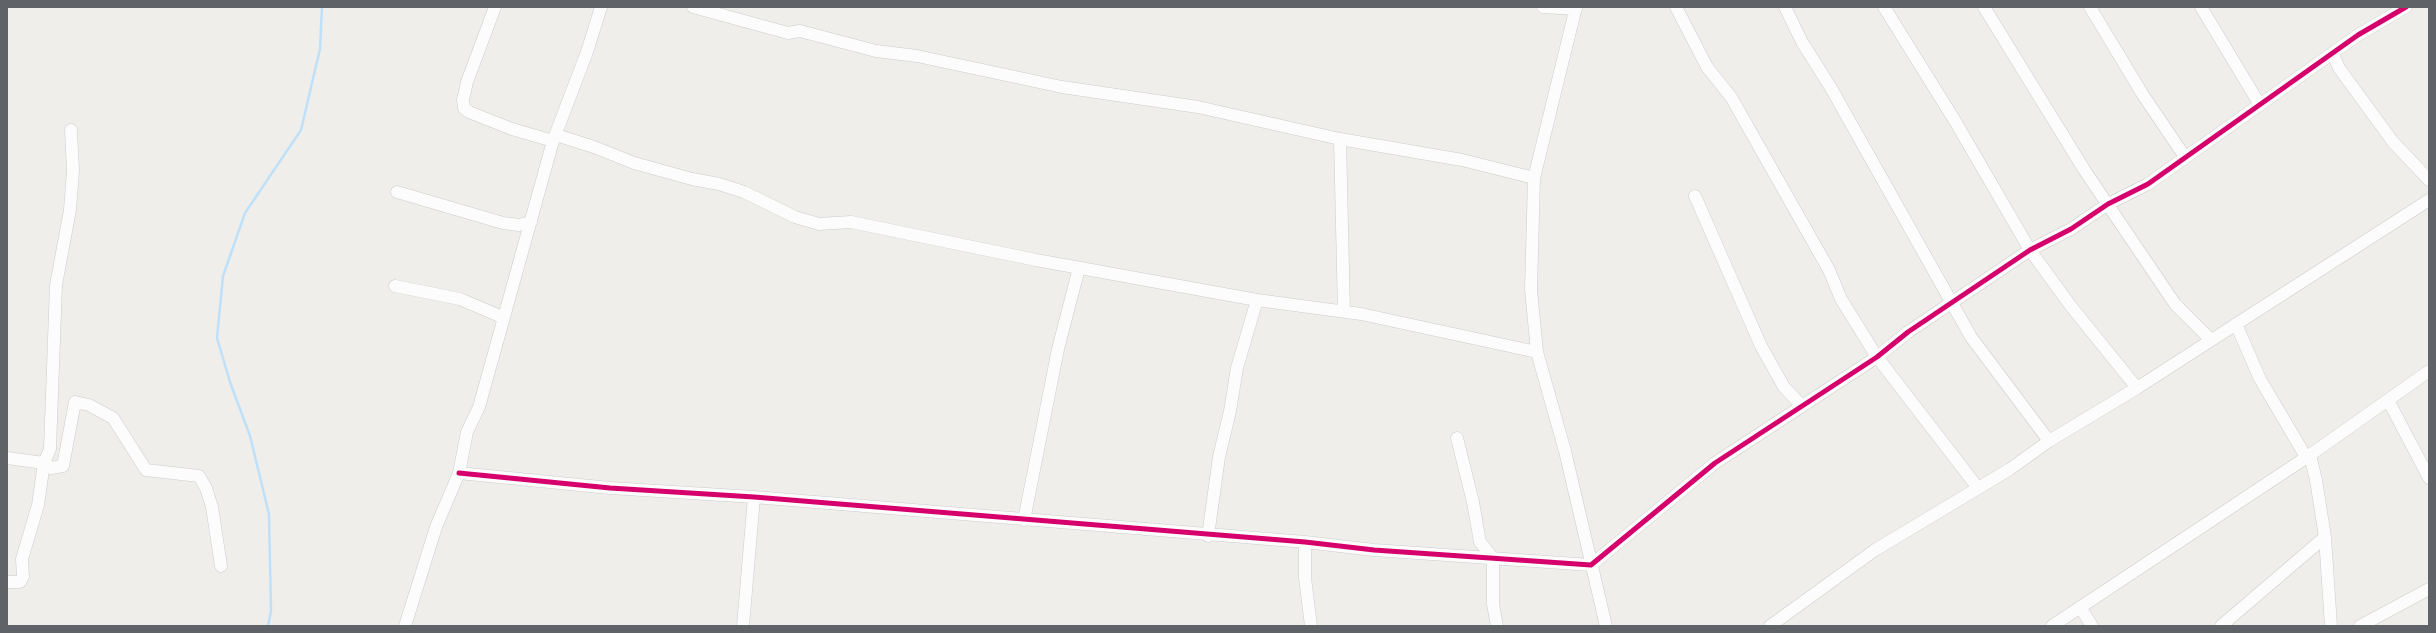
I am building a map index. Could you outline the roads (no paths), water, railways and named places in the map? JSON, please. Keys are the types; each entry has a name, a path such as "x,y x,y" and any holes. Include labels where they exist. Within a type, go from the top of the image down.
{"street":[{"path":"495,7 467,82 463,100 464,108 469,112 512,129 594,147 634,163 692,179 719,184 744,192 795,217 818,224 851,222 1079,268 1257,300 1344,312 1537,352"},
{"path":"405,626 436,527 459,473 467,432 479,407 502,317 555,138 587,52 601,7"},
{"path":"693,7 788,33 800,31 876,51 917,56 1062,87 1198,107 1340,139 1462,160 1534,178"},
{"path":"1543,7 1576,8 1534,178 1531,290 1537,352 1566,451 1606,626"},
{"path":"1676,7 1707,67 1731,97 1829,270 1841,299 1877,357 1978,488"},
{"path":"1785,7 1802,42 1835,94 1971,337 2048,441"},
{"path":"1884,7 1955,121 2030,250 2070,305 2136,388"},
{"path":"1984,7 2085,172 2175,304 2211,340"},
{"path":"2090,7 2143,95 2185,157"},
{"path":"2201,7 2260,105"},
{"path":"459,473 610,488 754,497 1208,536 1305,542 1374,550 1591,565 1715,463 1877,357 1908,332 2030,250 2071,229 2108,204 2148,184 2358,35 2406,7"},
{"path":"2333,54 2339,68 2393,142 2429,180"},
{"path":"7,582 20,582 24,577 22,559 38,505 44,463 50,449 52,436 56,285 70,210 72,178 71,130"},
{"path":"1340,139 1344,312"},
{"path":"397,192 503,223 519,225 531,222"},
{"path":"1695,196 1761,346 1784,387 1802,406"},
{"path":"1770,626 1875,550 2010,469 2048,441 2136,388 2429,200"},
{"path":"1024,520 1058,349 1079,268"},
{"path":"395,286 460,299 502,317"},
{"path":"1208,536 1218,457 1230,410 1237,368 1257,300"},
{"path":"2236,324 2260,379 2308,456 2316,480 2325,537 2331,626"},
{"path":"2052,626 2308,456 2429,371"},
{"path":"2388,400 2429,478"},
{"path":"7,458 44,463 51,468 63,466 75,402 89,405 113,418 146,470 199,476 206,488 212,507 221,566"},
{"path":"1457,438 1473,502 1480,542 1493,558 1494,604 1497,626"},
{"path":"743,626 754,497"},
{"path":"2221,626 2325,537"},
{"path":"1305,542 1305,578 1311,626"},
{"path":"2360,626 2429,589"},
{"path":"2080,607 2092,626"}],"waterway":[{"path":"268,626 271,611 269,514 250,436 230,382 217,338 223,276 245,213 301,130 320,49 322,7"}]}
